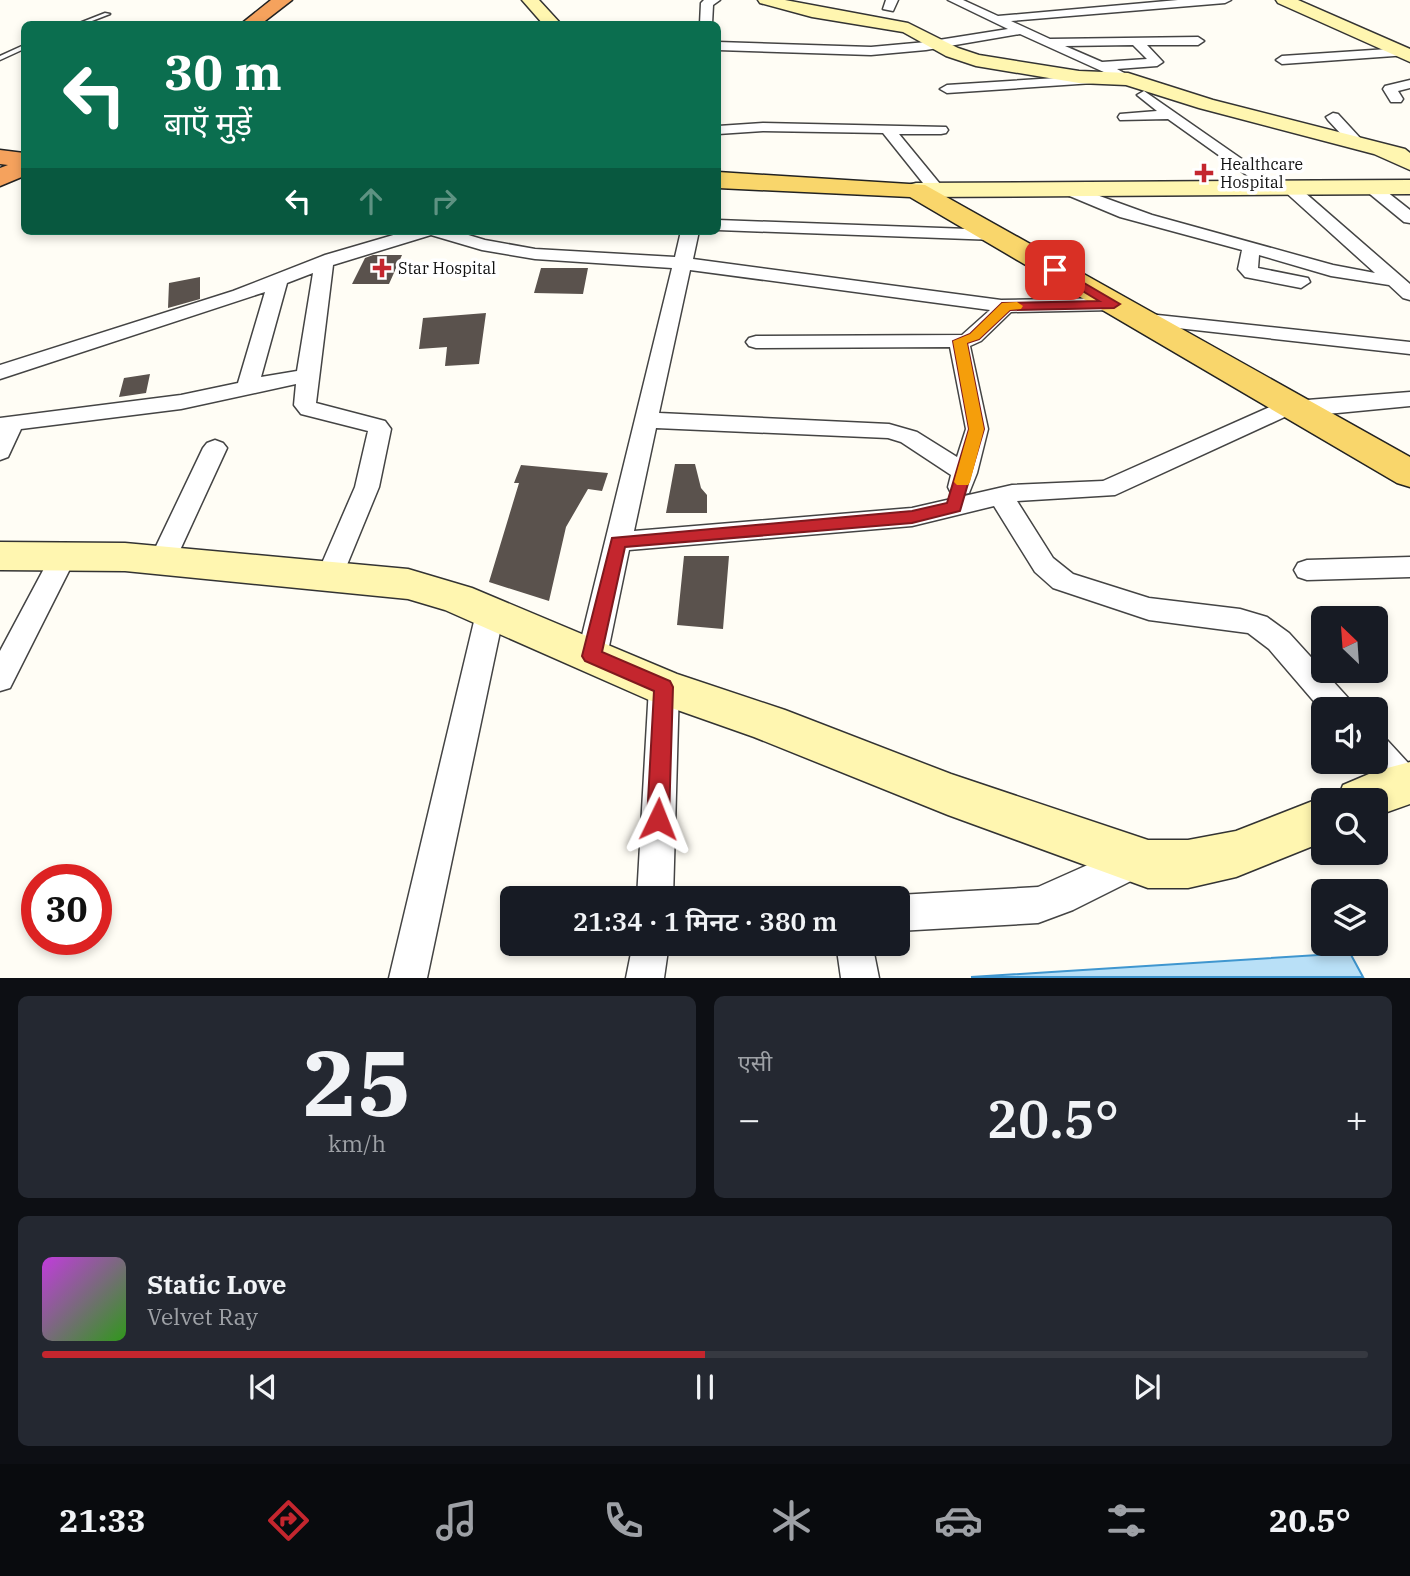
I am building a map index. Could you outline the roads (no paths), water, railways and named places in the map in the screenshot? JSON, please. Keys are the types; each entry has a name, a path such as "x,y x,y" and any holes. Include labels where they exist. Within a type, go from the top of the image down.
{"highway":[{"path":"254,21 283,0"},
{"path":"268,21 297,0"}],"main road":[{"path":"721,180 926,190 996,235 1410,474"}],"street":[{"path":"530,0 549,21"},
{"path":"706,21 707,3 714,0"},
{"path":"766,0 812,12 889,23 919,33 958,56 1130,83 1397,154 1410,163"},
{"path":"954,0 1024,30 1130,83 1165,110 1282,188 1410,294"},
{"path":"1032,0 1050,15"},
{"path":"999,20 1176,2 1225,0"},
{"path":"1284,0 1406,54"},
{"path":"1049,42 1203,44 1153,6"},
{"path":"721,46 871,51 939,45 1024,30"},
{"path":"1095,66 1157,62 1138,42"},
{"path":"1282,60 1406,54"},
{"path":"947,89 1130,83"},
{"path":"1396,99 1390,89 1410,84"},
{"path":"1125,117 1203,103"},
{"path":"1333,117 1357,143"},
{"path":"721,130 763,127 941,130"},
{"path":"889,131 926,190 1410,187"},
{"path":"1371,187 1410,218"},
{"path":"1066,189 1084,198 1142,217 1251,248 1357,277 1395,280"},
{"path":"721,225 996,235"},
{"path":"0,373 20,363 155,323 324,262 413,235"},
{"path":"450,235 535,254 682,263 1006,306 1127,311 1410,348"},
{"path":"592,656 689,235"},
{"path":"1251,248 1247,269 1252,273 1301,282"},
{"path":"324,262 305,405 309,409 380,429 367,487 330,577"},
{"path":"248,387 278,280"},
{"path":"756,342 960,341 974,337 1006,306"},
{"path":"954,507 977,429 960,341"},
{"path":"0,452 6,424 181,402 293,377 307,378"},
{"path":"618,542 912,517 1000,495 1031,491 1106,489 1292,408 1410,399"},
{"path":"646,420 889,431 908,437 965,472"},
{"path":"162,561 215,448"},
{"path":"1000,495 1044,565 1063,580 1149,609 1240,620 1257,625 1279,641 1328,697"},
{"path":"0,555 64,555 162,561 408,584 458,599 664,687 769,723 948,794 1148,864 1188,864 1236,854 1311,824"},
{"path":"0,679 64,555"},
{"path":"1307,569 1410,567"},
{"path":"408,978 490,612"},
{"path":"655,886 664,687"},
{"path":"1388,763 1408,784 1388,789"},
{"path":"910,913 1038,905 1059,898 1137,860"},
{"path":"645,978 649,956"},
{"path":"856,956 860,978"}],"lane":[{"path":"88,21 107,14"},
{"path":"0,58 21,48"}],"water":[{"path":"1311,955 1352,956 1363,977 971,977"}],"place":[{"name":"Healthcare Hospital","path":"1204,173"},
{"name":"Star Hospital","path":"382,268"}]}
